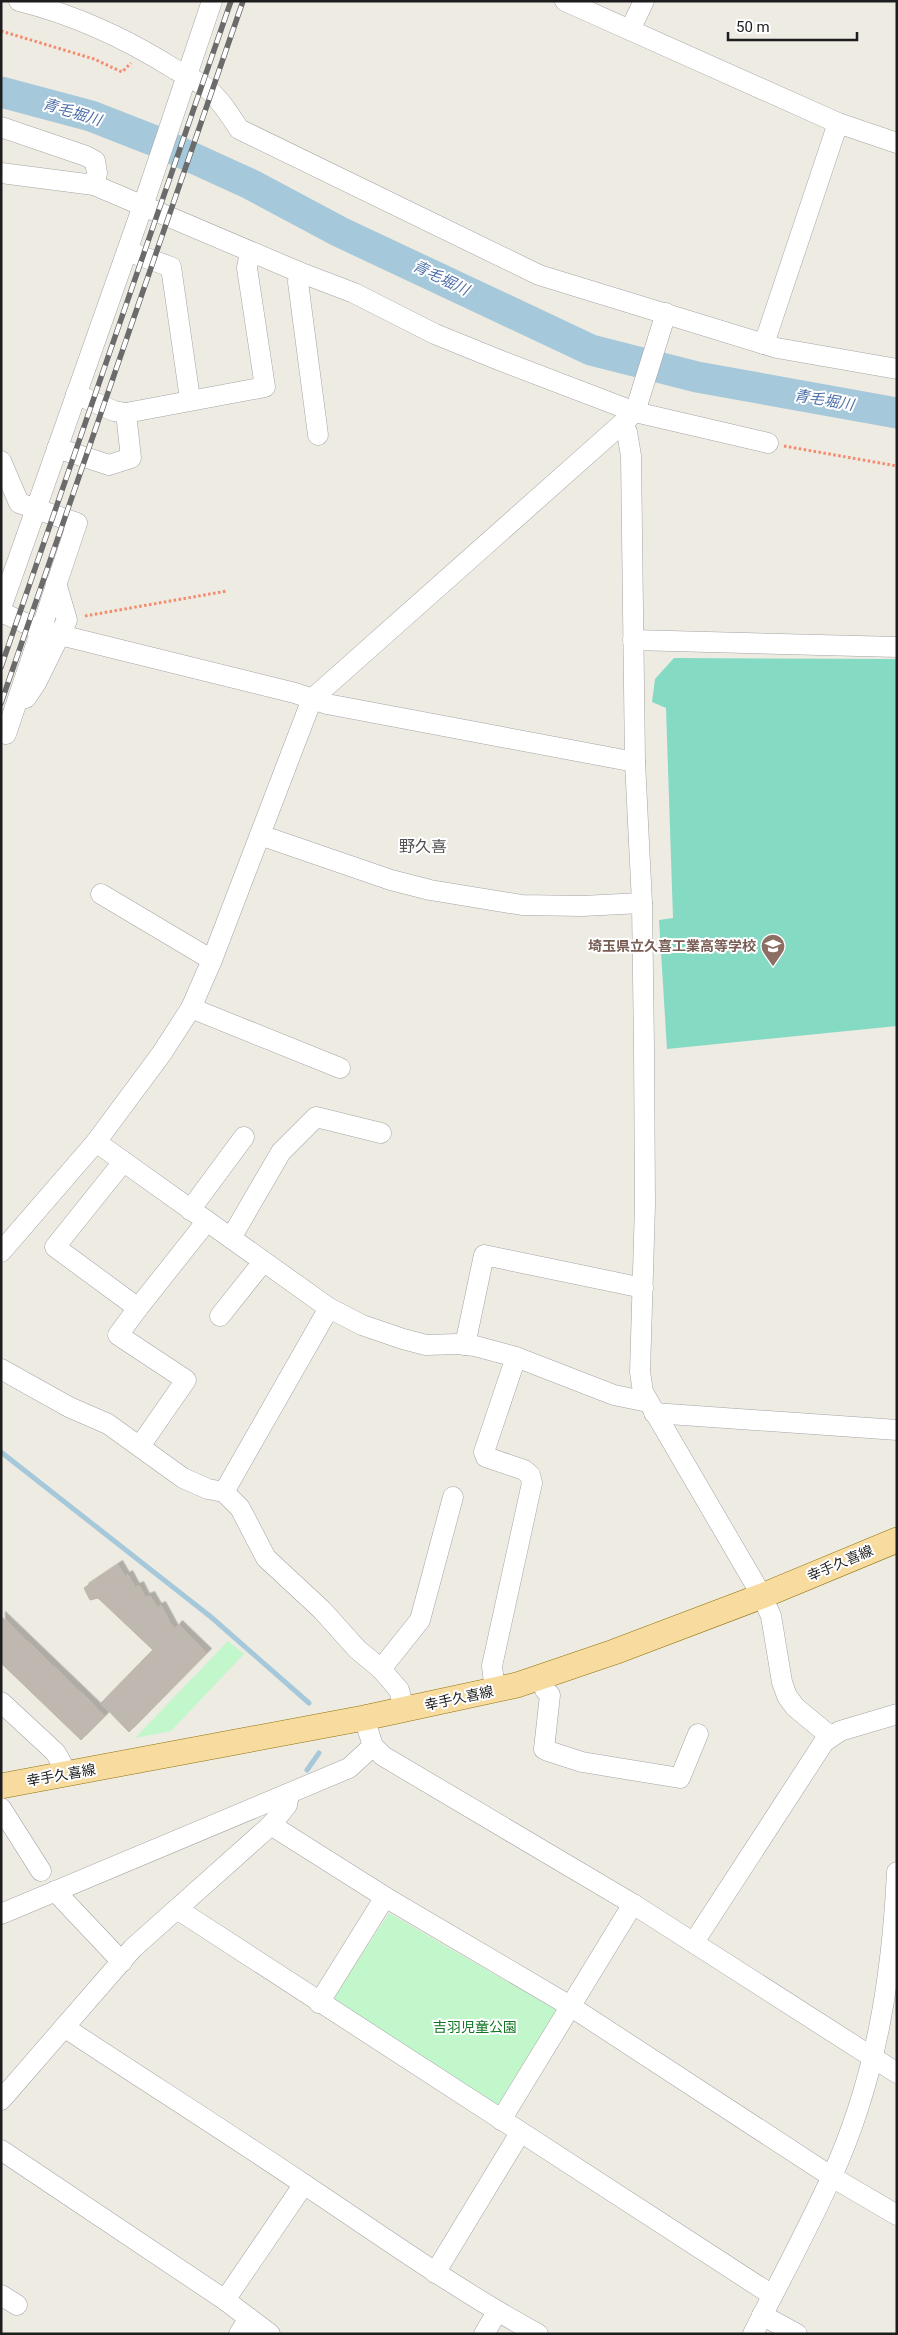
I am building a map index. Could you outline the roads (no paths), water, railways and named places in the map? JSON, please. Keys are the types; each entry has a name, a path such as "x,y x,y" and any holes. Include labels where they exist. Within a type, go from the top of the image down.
{"main road":[{"name":"幸手久喜線","path":"2,1792 64,1774 364,1718 495,1690 542,1677 762,1596 897,1540"}],"street":[{"path":"19,1 53,5 143,49 185,83 207,88 222,104 239,129 539,275 664,318 823,358 897,369"},
{"path":"1,608 145,201 212,1"},
{"path":"565,1 838,123 897,143"},
{"path":"630,30 644,1"},
{"path":"764,344 838,123"},
{"path":"1,127 86,156 95,161 97,174 94,185"},
{"path":"1,173 94,185 145,201 250,252 354,293 435,334 490,356 636,409 768,443"},
{"path":"127,252 171,267 190,399"},
{"path":"76,394 114,411 126,413 190,399 265,387 248,268 250,252"},
{"path":"299,272 298,282 318,435"},
{"path":"1,1252 96,1142 162,1053 191,1008 212,960 312,699 620,426 636,409 664,318"},
{"path":"57,448 108,466 131,458 126,413"},
{"path":"620,426 627,432 631,456 635,762 642,903 645,1195 640,1372 643,1392 762,1596 771,1616 782,1682 787,1696 795,1707 830,1736"},
{"path":"1,461 19,504 77,523 56,583 56,628 12,715 6,734 1,732"},
{"path":"56,583 56,628"},
{"path":"1,612 56,628 85,639 327,704 635,762"},
{"path":"633,640 897,646"},
{"path":"260,834 391,880 430,890 522,905 582,906 642,903"},
{"path":"101,894 212,960"},
{"path":"191,1008 340,1068"},
{"path":"231,1238 281,1152 316,1117 381,1133"},
{"path":"140,1446 186,1380 118,1335 138,1308 198,1216 244,1136"},
{"path":"96,1142 330,1308 362,1325 426,1345 465,1345 516,1358 651,1408 897,1430"},
{"path":"122,1162 55,1247 138,1308"},
{"path":"465,1345 484,1254 643,1288"},
{"path":"220,1316 264,1262"},
{"path":"224,1492 330,1308"},
{"path":"495,1690 492,1666 532,1483 530,1475 524,1470 486,1457 484,1452 516,1358"},
{"path":"1,1369 69,1407 108,1424 183,1478 208,1489 224,1492 240,1508 266,1558 322,1610 357,1649 381,1669 399,1690 404,1709"},
{"path":"381,1669 420,1620 453,1497"},
{"path":"542,1677 545,1690 550,1695 544,1748 548,1751 582,1762 680,1778 698,1734"},
{"path":"1,1702 56,1752 64,1774"},
{"path":"694,1942 830,1736 897,1714"},
{"path":"364,1718 373,1746 383,1756 633,1904 897,2073"},
{"path":"1,1914 349,1768 373,1746"},
{"path":"2,1792 41,1871"},
{"path":"1,2100 133,1948 271,1825 287,1805 289,1794"},
{"path":"271,1825 385,1897 570,2006 832,2177 897,2215"},
{"path":"753,2334 832,2177 855,2118 873,2057 888,1979 894,1934 897,1872"},
{"path":"55,1891 122,1962"},
{"path":"319,2003 385,1897"},
{"path":"501,2120 633,1904"},
{"path":"177,1909 319,2003 772,2295"},
{"path":"64,2028 304,2184 435,2273 497,2312 538,2334"},
{"path":"435,2273 520,2133"},
{"path":"1,2150 225,2300 244,2326 270,2334"},
{"path":"225,2300 304,2184"},
{"path":"484,2334 497,2312"},
{"path":"762,2315 797,2334"}],"waterway":[{"name":"青毛堀川","path":"1,92 91,116 160,143 250,184 340,232 591,350 697,377 897,413"},
{"path":"1,1452 211,1617 309,1703"},
{"path":"307,1770 319,1753"}],"railway":[{"path":"1,667 231,1"},
{"path":"1,703 243,1"}],"place":[{"name":"埼玉県立久喜工業高等学校","path":"773,967"}],"district":[{"name":"野久喜","path":"423,846"}],"park label":[{"name":"吉羽児童公園","path":"475,2027"}]}
